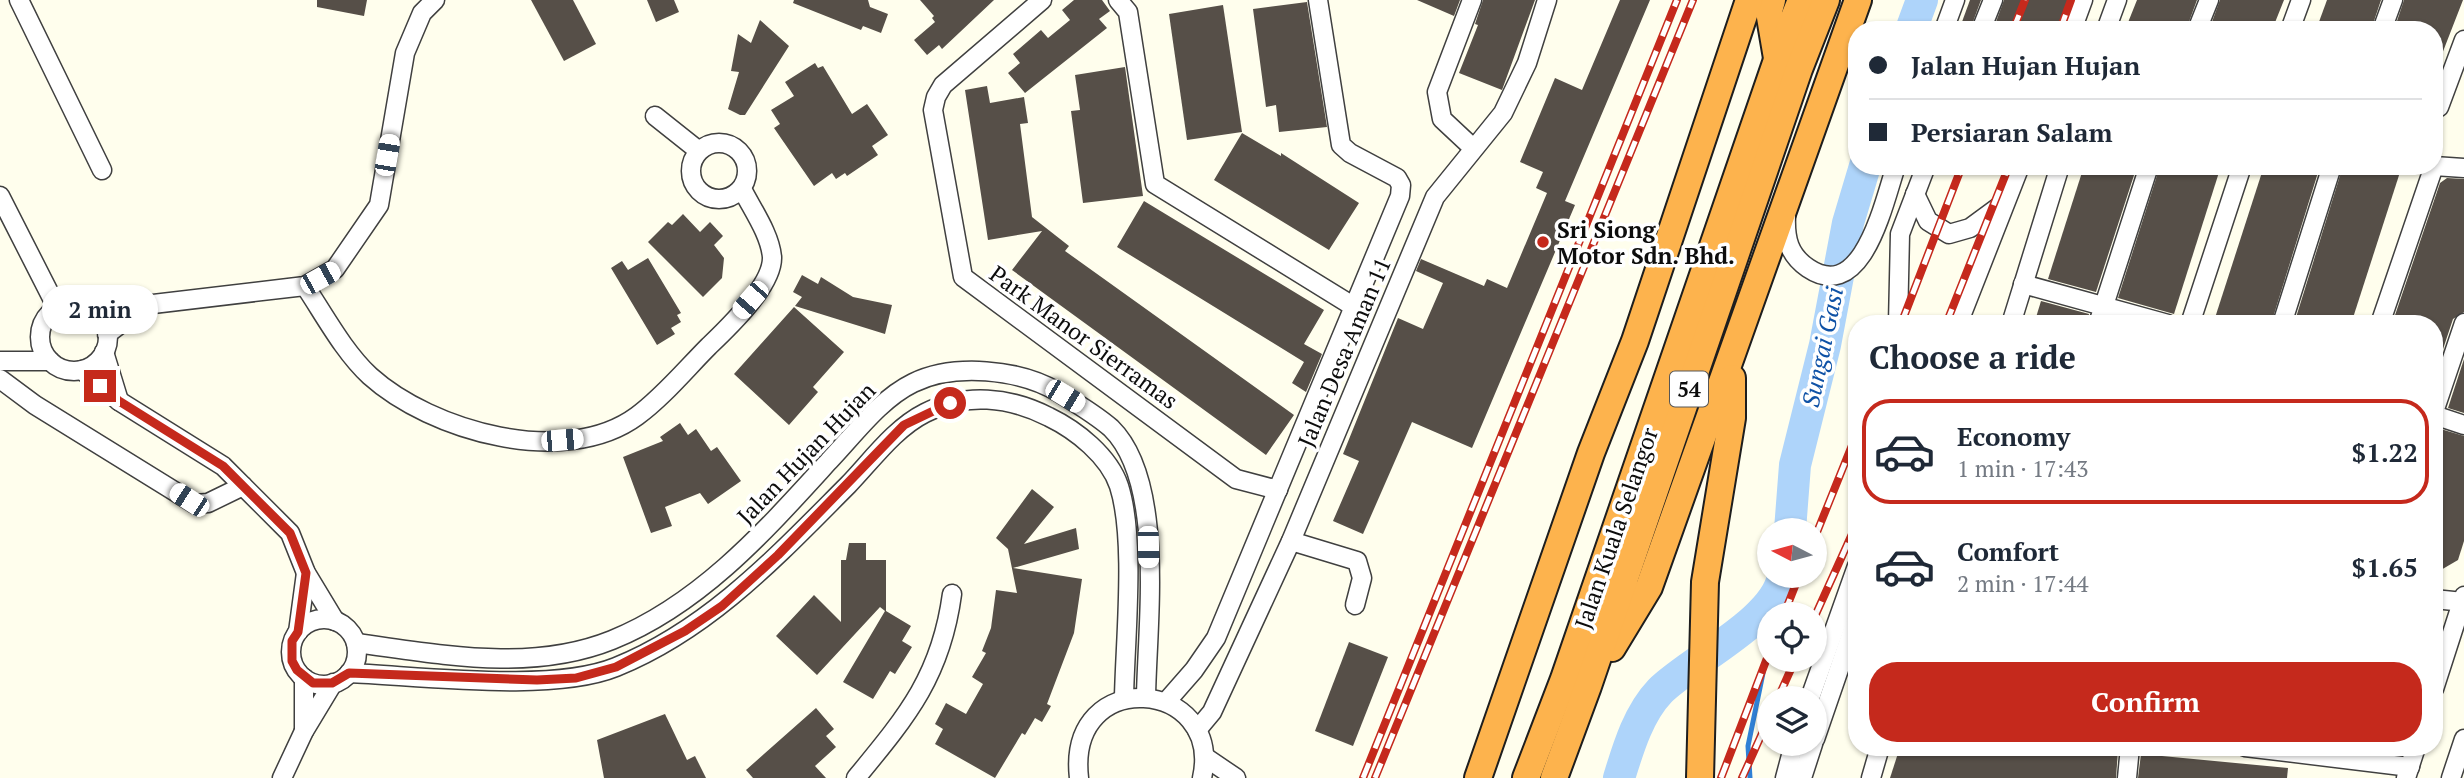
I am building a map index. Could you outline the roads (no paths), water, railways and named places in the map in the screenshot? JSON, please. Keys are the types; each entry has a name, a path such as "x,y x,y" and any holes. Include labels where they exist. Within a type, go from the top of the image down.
{"highway":[{"path":"1478,778 1591,453 1635,341 1749,0"},
{"path":"1772,0 1769,11 1777,60"},
{"name":"Jalan Kuala Selangor","path":"1526,778 1569,666 1777,60 1801,0"},
{"name":"Jalan Kuala Selangor","path":"1553,778 1588,686 1799,69 1826,0"},
{"path":"1851,21 1858,0"},
{"path":"1588,686 1649,587 1848,28"},
{"path":"1701,766 1705,582 1732,418 1732,358"}],"street":[{"path":"19,0 102,170"},
{"path":"94,310 305,286 335,269 379,205 405,53 422,13 435,0"},
{"name":"Park Manor Sierramas","path":"1042,0 943,85 936,97 933,110 963,278 1236,480 1278,490"},
{"path":"1118,0 1128,12 1156,184 1356,308"},
{"path":"1166,702 1194,670 1216,638 1401,196 1401,185 1397,177 1350,153 1341,145 1318,0"},
{"path":"1472,0 1437,92 1442,120 1474,148"},
{"name":"Jalan Desa Aman 11","path":"1197,730 1212,712 1292,541 1435,197 1503,113 1527,63 1547,0"},
{"path":"1947,21 1955,0"},
{"path":"1985,21 1993,0"},
{"path":"2075,21 2083,0"},
{"path":"2109,21 2117,0"},
{"path":"2201,21 2209,0"},
{"path":"2293,21 2301,0"},
{"path":"2385,21 2393,0"},
{"path":"2443,96 2464,40"},
{"path":"655,116 699,151"},
{"path":"722,142 743,154 748,166 742,189 732,197 719,200 706,197 696,188 691,176 692,162 699,151 709,144 722,142"},
{"path":"2443,167 2464,168"},
{"path":"1786,205 1788,244 1797,260 1812,270 1834,276 1853,269 1867,248 1893,175"},
{"path":"1898,315 1900,234 1922,175"},
{"path":"1961,315 2016,175"},
{"path":"2014,315 2057,175"},
{"path":"2023,284 2101,315 2146,175"},
{"path":"2193,315 2239,175"},
{"path":"2285,315 2329,175"},
{"path":"2383,315 2431,175"},
{"path":"305,286 337,335 369,375 399,398 453,425 488,435 547,441 577,438 611,429 636,416 719,337 766,282 772,256 742,189"},
{"path":"1914,194 1928,221 1949,234 1970,228 2004,203"},
{"path":"0,197 57,308"},
{"path":"119,401 101,317 94,310 76,303 57,308 43,323 40,332 44,353 50,361 59,368 82,370 119,401 223,466 290,533 306,573 335,621 351,634 355,643 356,654 349,673"},
{"path":"82,370 99,360 106,343 147,304"},
{"path":"2443,387 2464,323"},
{"path":"5,360 40,332"},
{"path":"5,360 50,361"},
{"name":"Jalan Hujan Hujan","path":"355,643 505,659 539,657 610,640 674,608 716,575 757,539 871,415 912,383 936,375 972,371 1007,375 1050,387 1080,405 1112,430 1140,478 1148,523 1146,696"},
{"path":"0,379 36,405 195,504 208,503 243,486"},
{"path":"282,778 304,731 332,683 349,673 537,680 576,678 616,667 685,631 722,606 778,555 904,425 950,403 983,398 1012,401 1068,426 1108,464 1119,485 1126,524 1124,698"},
{"path":"2443,417 2464,425"},
{"path":"1292,541 1357,561 1362,578 1355,604"},
{"path":"298,632 306,573"},
{"path":"1814,686 1848,591"},
{"path":"856,778 905,718 930,677 942,649 952,594"},
{"path":"2443,599 2463,600 2443,661"},
{"path":"332,683 313,683 304,678 292,661 292,641 298,632 314,620 335,621"},
{"path":"1827,704 1848,643"},
{"path":"304,678 304,731"},
{"path":"1079,778 1077,759 1080,738 1091,720 1106,707 1124,698 1146,696 1166,702 1184,713 1197,730 1205,757 1202,778"},
{"path":"2451,778 2464,739"},
{"path":"1785,778 1791,756"},
{"path":"1802,778 1809,756"},
{"path":"1871,778 1877,756"},
{"path":"2127,778 2129,756"},
{"path":"2301,756 2408,773 2413,756"},
{"path":"1205,757 1236,778"}],"waterway":[{"name":"Sungai Gasi","path":"1914,21 1922,0"},
{"name":"Sungai Gasi","path":"1791,518 1795,465 1825,345 1848,223 1862,175"},
{"name":"Sungai Gasi","path":"1619,778 1635,732 1652,700 1674,679 1749,624 1765,609 1779,588"},
{"path":"1778,602 1781,588"},
{"path":"1750,778 1748,746 1763,672"}],"railway":[{"path":"1363,778 1677,0"},
{"path":"1375,778 1693,0"},
{"path":"2017,21 2025,0"},
{"path":"2063,21 2071,0"},
{"path":"1904,315 1959,175"},
{"path":"1950,315 2005,175"},
{"path":"1823,518 1848,455"},
{"path":"1821,602 1848,543"},
{"path":"1789,602 1794,588"},
{"path":"1721,778 1762,672"},
{"path":"1783,686 1790,672"},
{"path":"1742,778 1757,745"}],"place":[{"name":"Sri Siong Motor Sdn. Bhd.","path":"1543,242"}]}
